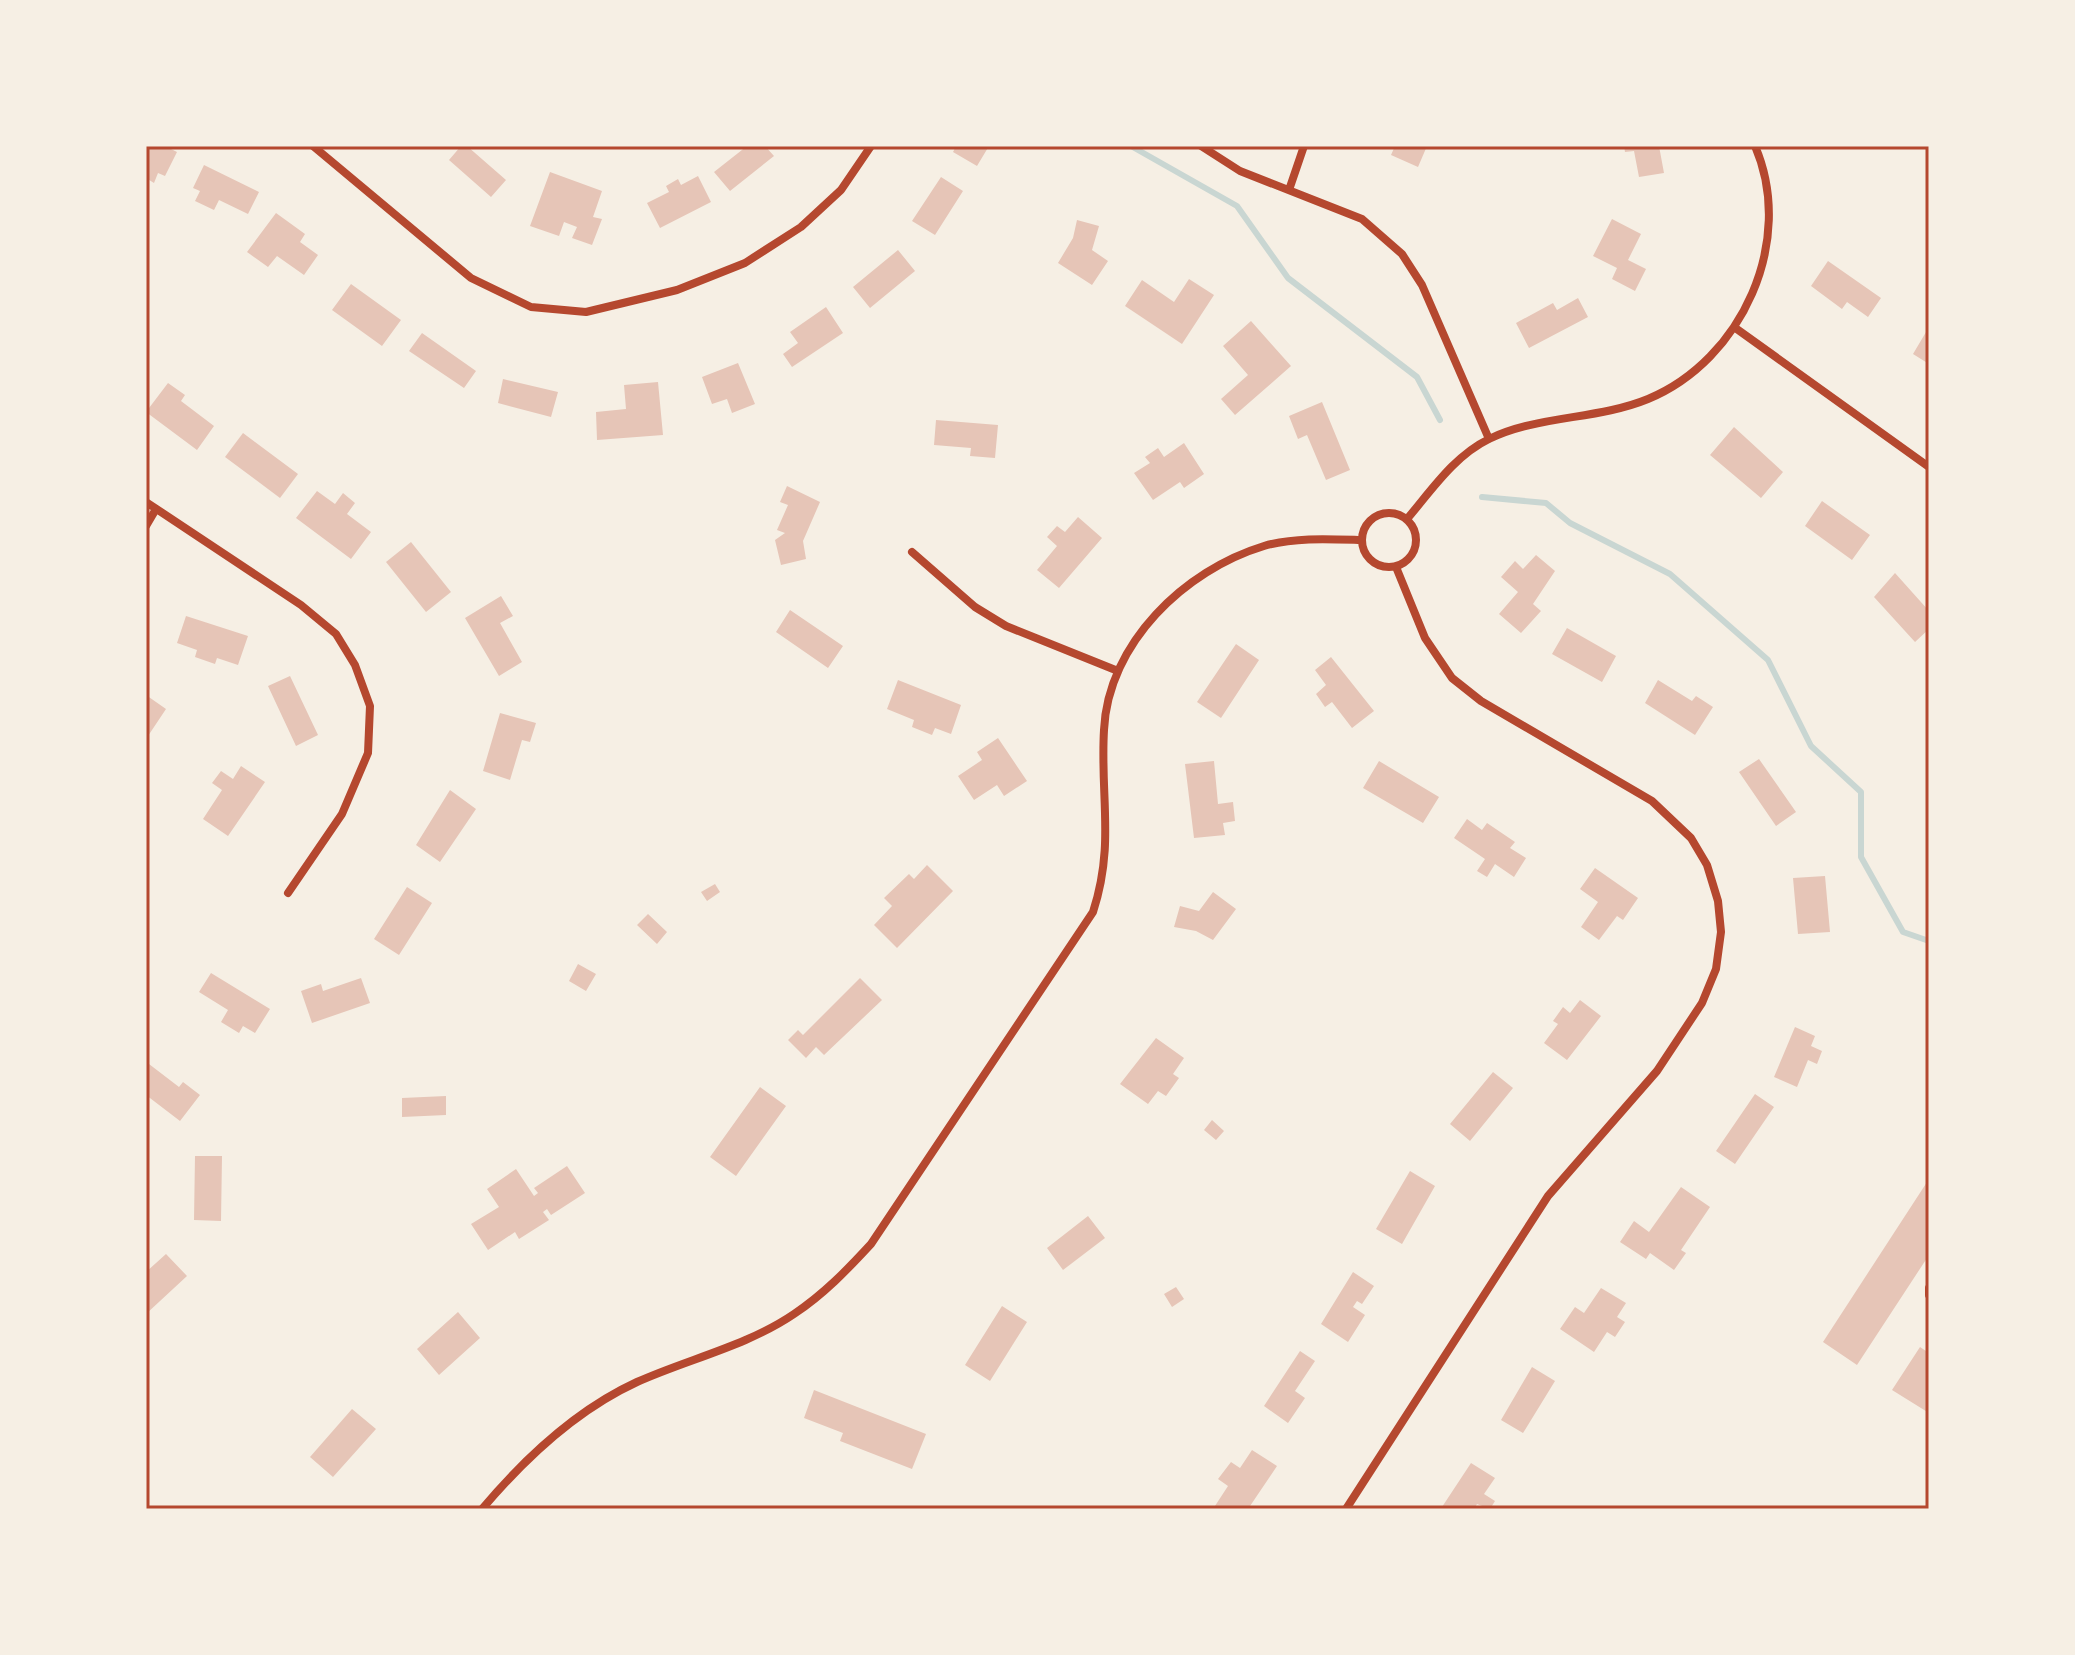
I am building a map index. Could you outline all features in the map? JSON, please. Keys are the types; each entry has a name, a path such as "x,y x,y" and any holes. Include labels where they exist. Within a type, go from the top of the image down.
{"street":[{"path":"313,146 471,278 531,307 586,312 677,290 745,263 801,227 841,190 871,146"},
{"path":"1201,146 1240,171 1362,219 1402,254 1422,285 1489,439"},
{"path":"1289,190 1304,146"},
{"path":"1407,519 1466,453 1489,439 1516,430 1617,410 1649,399 1695,370 1734,327 1751,299 1763,268 1768,235 1765,176 1755,146"},
{"path":"1734,327 1929,467"},
{"path":"146,502 301,605 336,634 355,665 370,706 368,753 342,814 288,893"},
{"path":"146,526 156,509"},
{"path":"1390,513 1407,519 1415,531 1416,548 1405,563 1387,568 1372,562 1361,540 1367,525 1380,515 1390,513"},
{"path":"482,1509 543,1444 587,1411 635,1383 793,1316 835,1283 871,1244 1093,912 1103,881 1108,850 1104,728 1118,671 1134,642 1157,613 1212,569 1264,546 1326,539 1361,540"},
{"path":"912,552 975,607 1006,626 1118,671"},
{"path":"1346,1509 1548,1196 1657,1071 1702,1003 1716,969 1721,932 1718,901 1707,865 1673,818 1652,801 1481,701 1452,678 1425,638 1396,567"},
{"path":"1929,1288 1929,1295"}],"building":[{"path":"146,146 165,146 177,152 165,176 158,173 154,183 146,178"},
{"path":"461,146 467,146 506,180 491,197 449,160"},
{"path":"747,146 765,146 774,156 730,191 714,172"},
{"path":"956,146 989,146 977,166 953,152"},
{"path":"1395,146 1427,146 1418,167 1391,155"},
{"path":"1624,146 1659,146 1664,173 1639,177 1634,151 1625,152"},
{"path":"204,165 259,192 248,214 219,200 214,210 195,201 200,191 193,188"},
{"path":"550,172 602,191 593,217 602,219 592,245 572,238 577,227 564,222 559,236 530,226"},
{"path":"698,176 711,202 660,228 647,203 669,192 666,186 678,179 681,185"},
{"path":"941,177 963,191 935,235 912,221"},
{"path":"276,213 305,234 300,242 318,255 304,275 277,256 268,267 247,252"},
{"path":"1612,219 1641,234 1628,260 1646,269 1635,291 1612,279 1617,268 1593,256"},
{"path":"1077,220 1099,226 1092,250 1108,261 1092,285 1058,263 1073,238"},
{"path":"898,250 915,271 870,308 853,287"},
{"path":"1828,261 1881,298 1868,317 1847,302 1842,309 1811,286"},
{"path":"1189,279 1214,295 1182,344 1125,306 1142,280 1174,302"},
{"path":"351,284 401,320 382,346 332,310"},
{"path":"1578,298 1588,317 1529,348 1516,323 1553,303 1557,310"},
{"path":"826,307 843,333 792,367 783,354 798,343 790,332"},
{"path":"1251,321 1291,366 1235,415 1221,399 1248,375 1223,346"},
{"path":"1929,327 1929,364 1913,354"},
{"path":"422,333 476,371 464,388 409,351"},
{"path":"738,363 755,404 732,413 727,399 712,404 702,377"},
{"path":"503,379 558,392 551,417 498,403"},
{"path":"658,382 663,435 597,440 596,412 626,409 624,385"},
{"path":"168,383 185,395 181,401 214,426 197,450 146,412"},
{"path":"1322,402 1350,470 1326,480 1307,435 1298,439 1289,416"},
{"path":"936,420 998,425 995,458 970,456 971,448 934,445"},
{"path":"1734,427 1783,472 1761,498 1710,455"},
{"path":"243,433 298,474 280,498 225,457"},
{"path":"1184,443 1204,474 1184,488 1180,482 1153,500 1134,473 1150,463 1145,457 1158,448 1164,457"},
{"path":"787,486 820,502 803,541 806,559 781,565 775,540 785,533 777,530 788,505 780,502"},
{"path":"317,491 335,504 343,493 355,503 347,514 371,532 351,559 296,518"},
{"path":"1822,501 1870,535 1852,560 1805,526"},
{"path":"1078,517 1102,538 1059,588 1037,570 1057,546 1047,537 1057,526 1065,532"},
{"path":"411,542 451,592 426,612 386,562"},
{"path":"1536,555 1555,571 1533,604 1541,611 1521,633 1499,614 1518,592 1501,577 1515,561 1523,569"},
{"path":"1895,573 1929,611 1929,629 1915,642 1874,597"},
{"path":"501,596 513,616 500,623 522,662 499,676 465,618"},
{"path":"790,610 843,646 828,668 776,632"},
{"path":"186,616 248,636 238,665 217,658 215,664 195,657 197,650 177,643"},
{"path":"1567,628 1616,656 1602,682 1552,654"},
{"path":"1236,644 1259,660 1221,718 1197,702"},
{"path":"1331,657 1374,711 1352,728 1332,702 1325,707 1316,694 1326,685 1315,670"},
{"path":"290,676 318,735 296,746 268,686"},
{"path":"898,680 961,705 951,734 935,728 932,735 912,727 914,720 887,709"},
{"path":"1658,680 1692,701 1696,696 1713,707 1695,735 1645,703"},
{"path":"146,695 166,709 146,739"},
{"path":"500,713 536,723 530,742 522,740 510,780 483,771"},
{"path":"998,738 1027,781 1004,796 997,785 974,800 958,776 982,760 977,752"},
{"path":"1759,759 1796,812 1776,826 1739,772"},
{"path":"1214,761 1218,804 1233,802 1235,821 1223,823 1225,835 1194,838 1185,764"},
{"path":"1379,761 1439,797 1423,823 1363,788"},
{"path":"241,766 265,782 228,836 203,819 222,790 212,783 221,771 233,779"},
{"path":"450,790 476,809 440,862 416,845"},
{"path":"1467,819 1482,830 1487,823 1515,842 1510,848 1526,858 1514,877 1495,864 1487,877 1477,871 1485,859 1454,838"},
{"path":"927,865 953,891 897,948 874,925 892,906 884,898 909,874 914,879"},
{"path":"1595,868 1638,898 1623,920 1617,916 1599,940 1581,927 1598,902 1580,889"},
{"path":"1825,876 1830,932 1798,934 1793,878"},
{"path":"715,884 720,892 707,901 701,892"},
{"path":"407,887 432,903 399,955 374,939"},
{"path":"1213,892 1236,909 1213,940 1196,931 1174,927 1180,906 1199,911"},
{"path":"648,914 667,932 657,944 637,925"},
{"path":"578,964 596,974 586,991 569,981"},
{"path":"211,973 270,1009 255,1033 243,1026 239,1033 221,1022 228,1010 199,992"},
{"path":"361,978 370,1003 312,1023 301,991 321,984 323,991"},
{"path":"860,978 882,1000 824,1055 816,1047 806,1058 788,1040 798,1030 803,1035"},
{"path":"1580,1000 1601,1016 1567,1060 1544,1043 1558,1024 1553,1021 1563,1007 1570,1013"},
{"path":"1795,1027 1815,1036 1811,1046 1822,1051 1817,1064 1808,1060 1797,1087 1774,1077"},
{"path":"1156,1038 1184,1058 1173,1074 1179,1078 1166,1096 1158,1091 1148,1104 1120,1084"},
{"path":"149,1064 179,1087 183,1082 200,1095 180,1121 146,1095"},
{"path":"1493,1072 1513,1088 1470,1141 1450,1124"},
{"path":"760,1087 786,1106 736,1176 710,1157"},
{"path":"1755,1094 1774,1107 1735,1164 1716,1151"},
{"path":"446,1096 446,1115 402,1117 402,1098"},
{"path":"1212,1120 1224,1131 1216,1140 1204,1130"},
{"path":"195,1156 222,1156 221,1221 194,1220"},
{"path":"567,1166 585,1193 551,1215 547,1209 543,1212 549,1220 519,1239 515,1232 488,1250 471,1224 499,1207 487,1189 516,1169 534,1196 538,1193 534,1188"},
{"path":"1410,1171 1435,1186 1402,1244 1376,1229"},
{"path":"1929,1179 1929,1255 1857,1365 1823,1342"},
{"path":"1681,1187 1710,1207 1681,1250 1686,1253 1674,1270 1650,1253 1646,1259 1620,1242 1634,1221 1649,1232"},
{"path":"1088,1216 1105,1238 1063,1270 1047,1248"},
{"path":"166,1254 187,1276 146,1314 146,1272"},
{"path":"1353,1272 1374,1286 1362,1304 1357,1301 1353,1307 1365,1315 1348,1342 1321,1324"},
{"path":"1176,1287 1184,1299 1172,1307 1164,1294"},
{"path":"1601,1288 1626,1303 1617,1317 1625,1322 1615,1337 1607,1332 1594,1352 1560,1329 1575,1307 1584,1313"},
{"path":"1002,1306 1027,1322 990,1381 965,1365"},
{"path":"458,1312 480,1338 439,1375 417,1349"},
{"path":"1920,1347 1929,1353 1929,1413 1892,1390"},
{"path":"1300,1351 1315,1361 1295,1391 1305,1398 1288,1423 1264,1406"},
{"path":"1532,1367 1555,1381 1523,1433 1501,1420"},
{"path":"814,1390 926,1434 912,1469 840,1441 843,1433 804,1418"},
{"path":"352,1409 376,1429 333,1477 310,1457"},
{"path":"1252,1450 1277,1466 1248,1509 1213,1509 1228,1486 1218,1479 1231,1462 1240,1468"},
{"path":"1471,1463 1495,1478 1484,1494 1495,1501 1490,1509 1477,1504 1474,1509 1444,1509 1442,1507"}],"waterway":[{"path":"1131,146 1237,206 1288,278 1417,377 1440,420"},
{"path":"1482,497 1546,503 1570,523 1670,574 1768,660 1811,746 1861,792 1861,857 1903,932 1929,941"}]}
